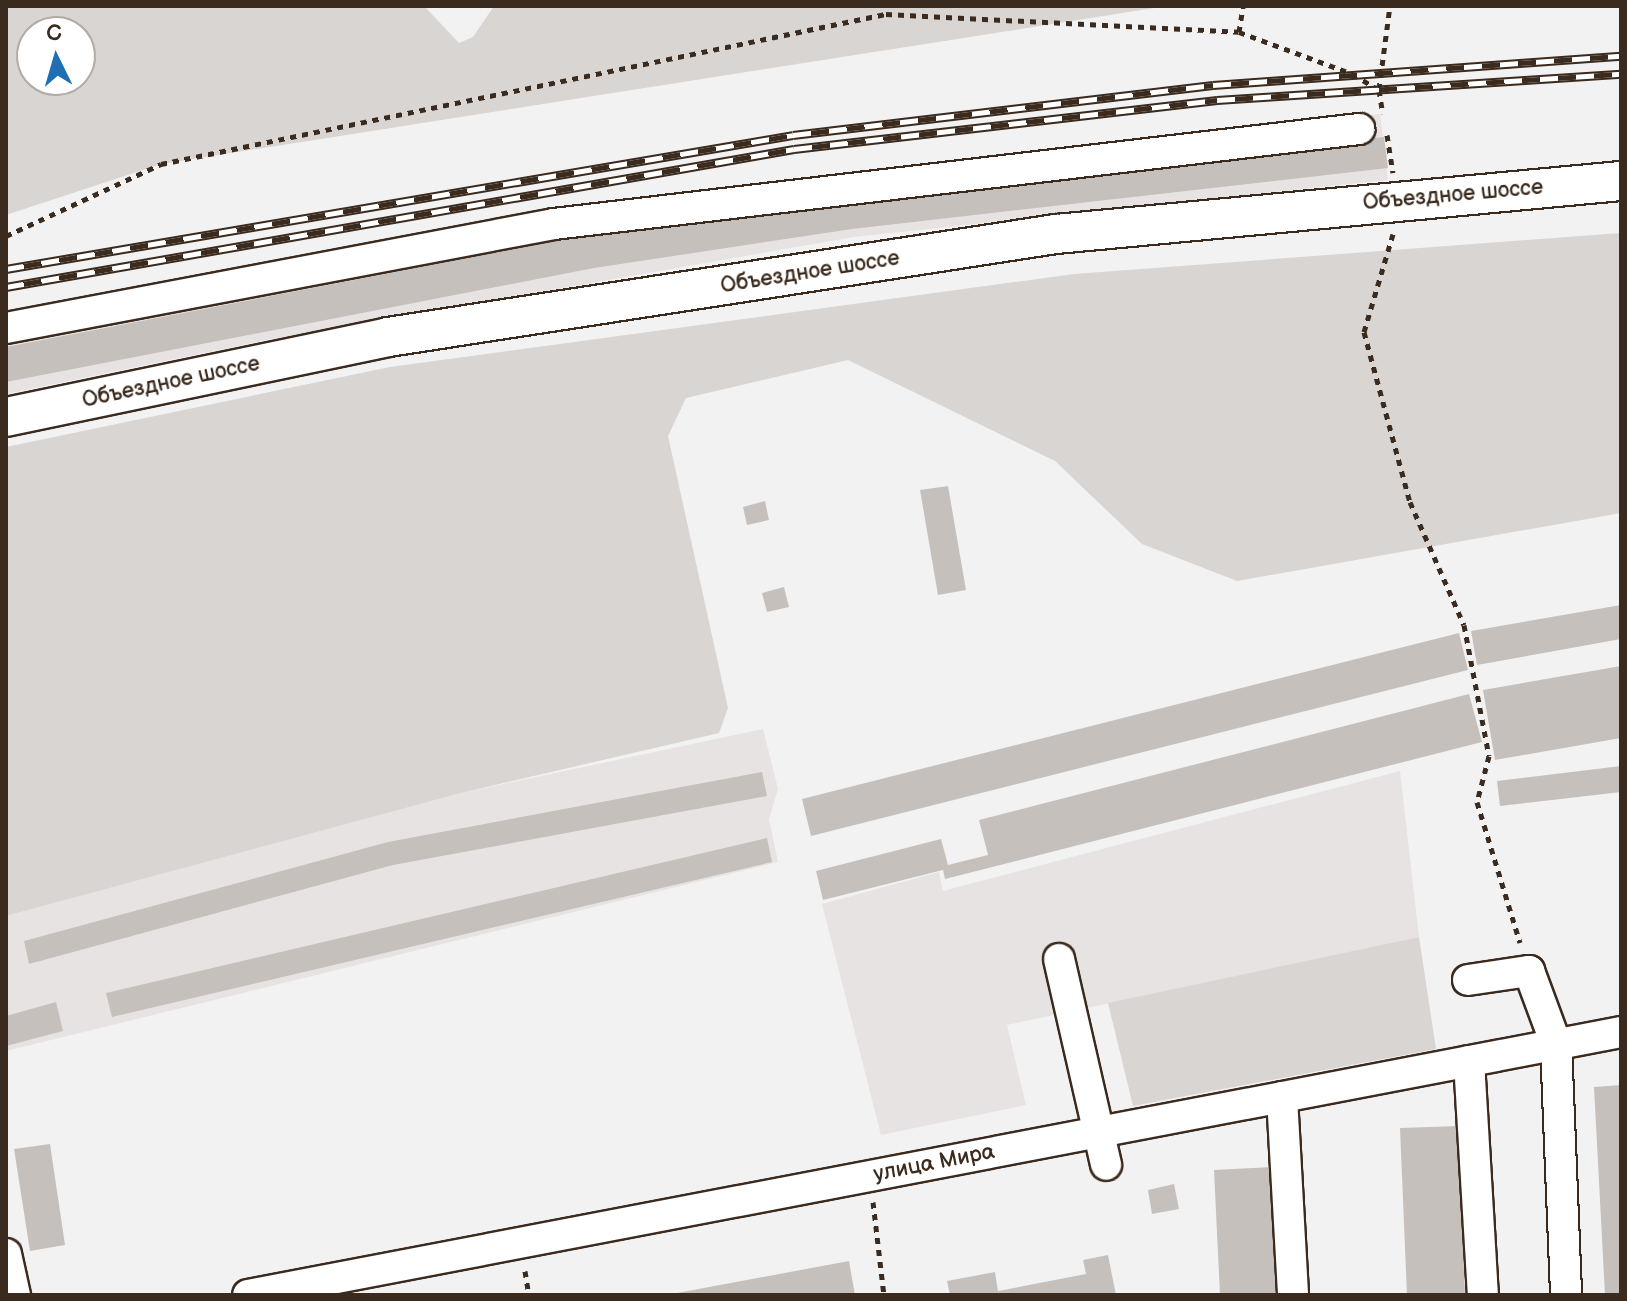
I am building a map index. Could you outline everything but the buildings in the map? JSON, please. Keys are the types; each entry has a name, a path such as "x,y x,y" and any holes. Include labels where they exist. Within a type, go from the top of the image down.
{"main road":[{"name":"Объездное шоссе","path":"6,417 435,330 1056,234 1398,199 1621,181"}],"street":[{"path":"6,328 554,224 1359,129"},
{"path":"1059,959 1106,1165"},
{"path":"1468,980 1529,971 1556,1044 1566,1295"},
{"name":"улица Мира","path":"248,1295 334,1287 1100,1132 1621,1032"},
{"path":"1469,1061 1483,1295"},
{"path":"1282,1097 1293,1295"},
{"path":"6,1254 15,1295"}],"path":[{"path":"1239,32 1243,6"},
{"path":"1390,6 1379,90 1398,199 1364,332 1410,502 1464,625 1489,756 1477,802 1529,971"},
{"path":"6,236 161,164 886,14 1239,32 1379,90"},
{"path":"873,1201 884,1295"},
{"path":"524,1266 529,1295"}],"shaded area":[{"path":"6,6 424,6 459,43 473,37 494,6 1167,6 161,164 6,215"},
{"path":"1380,114 1388,180 854,237 271,339 6,394 6,315 546,210"},
{"path":"1621,233 1621,513 1237,581 1142,544 1055,461 848,360 686,398 668,436 728,708 719,733 461,793 6,916 6,447 390,367 1074,274"},
{"path":"763,729 778,789 769,819 778,862 6,1051 6,916 461,793"},
{"path":"1400,771 1419,937 1007,1025 1026,1105 881,1135 822,904 939,872 943,891"},
{"path":"1419,937 1436,1049 1133,1106 1108,1003"}],"railway":[{"path":"6,269 793,135 1213,85 1621,56"},
{"path":"6,287 794,149 1217,100 1621,74"}]}
